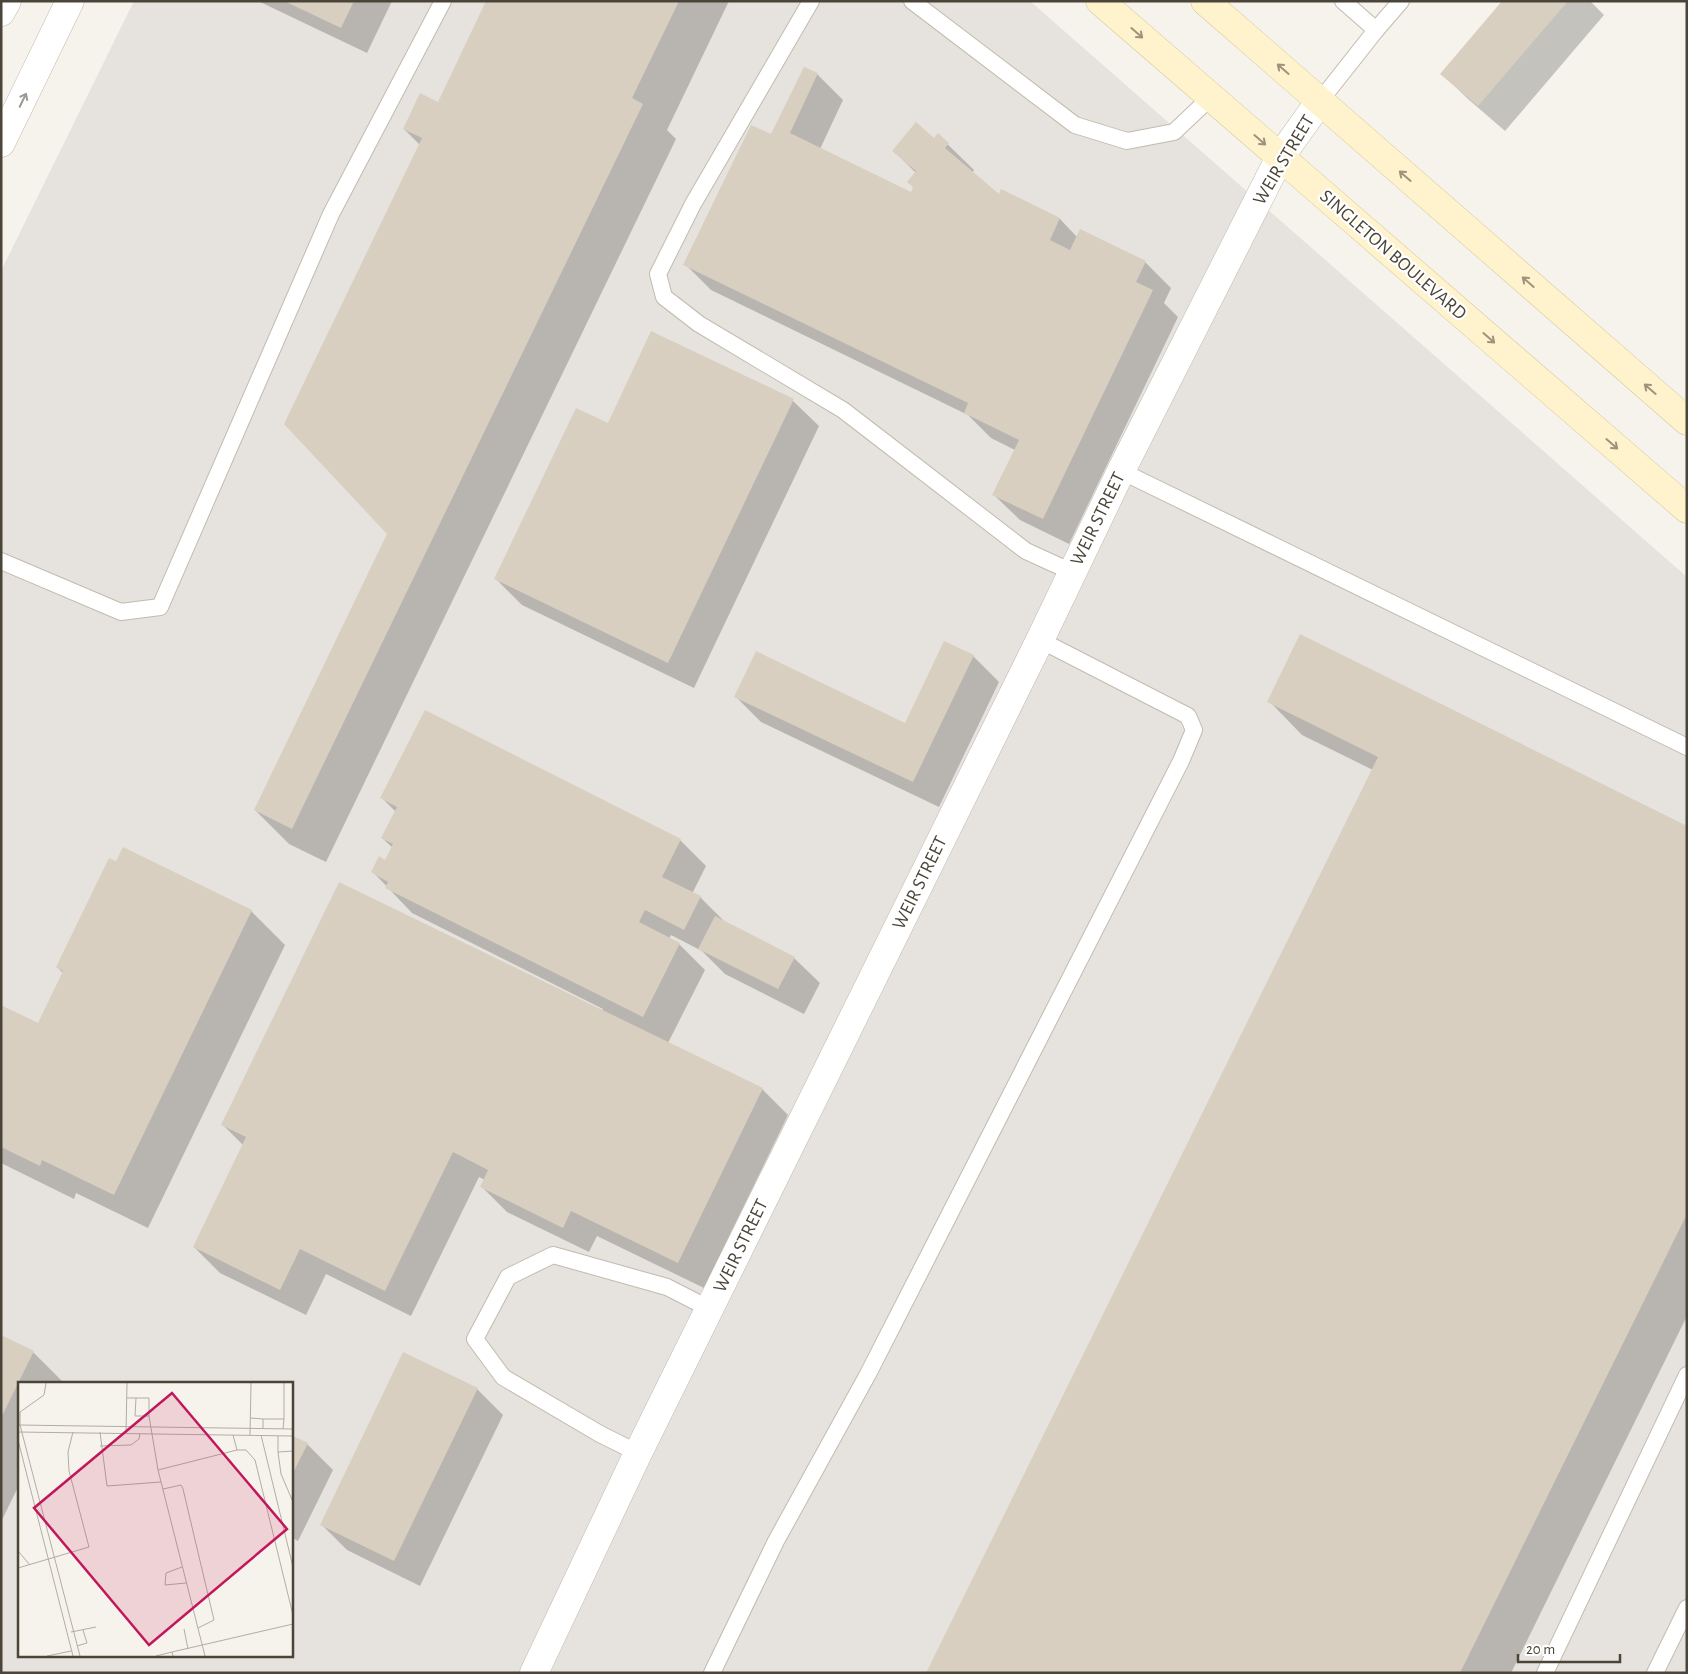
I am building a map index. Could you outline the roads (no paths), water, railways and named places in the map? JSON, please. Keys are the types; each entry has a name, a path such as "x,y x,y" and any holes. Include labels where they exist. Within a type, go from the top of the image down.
{"main road":[{"path":"1205,1 1687,422"},
{"name":"SINGLETON BOULEVARD","path":"1113,5 1211,97 1687,509"}],"street":[{"path":"1,12 7,1"},
{"path":"1,143 70,1"},
{"name":"WEIR STREET","path":"534,1673 638,1453 1040,640 1121,471 1280,157 1320,101"}],"lane":[{"path":"1,561 122,612 160,607 331,214 443,1"},
{"path":"811,1 693,204 662,265 658,274 664,296 699,324 843,410 1026,551 1072,572"},
{"path":"912,1 1076,125 1127,140 1174,132 1211,97"},
{"path":"1343,1 1376,30"},
{"path":"1320,101 1401,1"},
{"path":"1121,471 1687,747"},
{"path":"712,1673 776,1541 868,1374 1172,779 1194,730 1188,716 1040,640"},
{"path":"638,1453 600,1434 503,1377 475,1340 508,1277 553,1254 667,1287 710,1309"},
{"path":"1544,1673 1687,1375"},
{"path":"1655,1673 1687,1608"}]}
